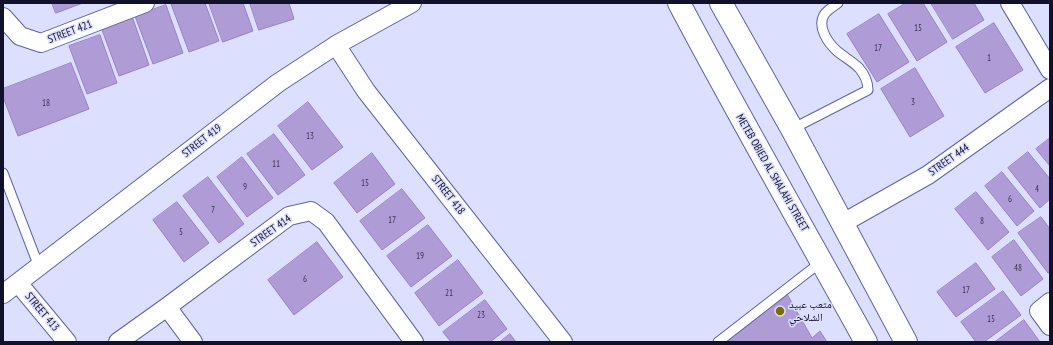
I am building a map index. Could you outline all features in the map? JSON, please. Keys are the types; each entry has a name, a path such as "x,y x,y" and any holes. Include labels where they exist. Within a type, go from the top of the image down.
{"street":[{"name":"STREET 421","path":"3,17 20,36 42,43 145,3"},
{"name":"STREET 419","path":"3,294 278,83 336,45 412,3"},
{"name":"METEB OBIED AL SHALAHI STREET","path":"679,3 723,86 866,342"},
{"path":"721,3 792,129 906,342"},
{"path":"1010,3 1050,70"},
{"name":"STREET 418","path":"336,45 366,91 563,342"},
{"name":"STREET 444","path":"843,223 928,175 1050,88"},
{"name":"STREET 414","path":"118,342 167,308 289,216 311,211 326,222 414,342"},
{"name":"STREET 413","path":"18,283 67,342"},
{"path":"1050,302 1039,311 1050,326"},
{"path":"167,308 193,342"}],"lane":[{"path":"792,129 868,90 868,82 859,68 838,52 825,37 822,28 823,16 828,10 838,3"},
{"path":"3,173 39,267"},
{"path":"718,342 822,261"}],"building":[{"path":"52,3 83,3 56,13"},
{"path":"205,3 219,41 189,52 171,4"},
{"path":"209,3 243,3 253,31 223,42"},
{"path":"250,3 289,3 294,19 259,30"},
{"path":"906,3 923,3 947,42 917,61 888,14"},
{"path":"931,3 974,3 984,20 953,39"},
{"path":"166,5 183,53 153,64 135,16"},
{"path":"879,14 909,62 877,82 847,34"},
{"path":"132,16 149,65 119,76 101,27"},
{"path":"994,23 1023,70 985,93 956,47"},
{"path":"100,35 117,83 87,94 69,46"},
{"path":"71,63 89,109 18,136 3,97 3,89"},
{"path":"915,68 944,116 910,137 881,89"},
{"path":"308,102 343,147 312,170 278,126"},
{"path":"274,134 305,175 278,195 247,154"},
{"path":"1050,138 1050,166 1036,149"},
{"path":"1028,152 1050,179 1050,199 1040,208 1008,168"},
{"path":"372,153 395,184 357,213 334,183"},
{"path":"242,157 273,198 247,217 217,177"},
{"path":"1002,172 1034,211 1017,226 985,186"},
{"path":"208,177 244,224 219,243 183,196"},
{"path":"402,189 425,218 382,250 360,221"},
{"path":"976,192 1009,232 988,250 955,209"},
{"path":"177,202 209,243 184,262 153,220"},
{"path":"1041,217 1050,229 1050,272 1048,273 1018,233"},
{"path":"428,225 452,256 411,287 387,256"},
{"path":"1014,240 1043,279 1021,296 992,257"},
{"path":"317,242 343,277 294,315 268,280"},
{"path":"458,260 483,293 439,326 415,293"},
{"path":"976,263 995,289 956,317 937,292"},
{"path":"1003,291 1021,315 984,342 976,342 961,322"},
{"name":"متعب عبيد الشلاحي","path":"787,294 812,338 820,331 827,342 725,342"},
{"path":"485,300 507,329 490,342 451,342 443,332"},
{"path":"1024,320 1040,342 995,342"},
{"path":"510,334 516,342 500,342"}],"place":[{"name":"متعب عبيد الشلاحي","path":"780,311"}]}
